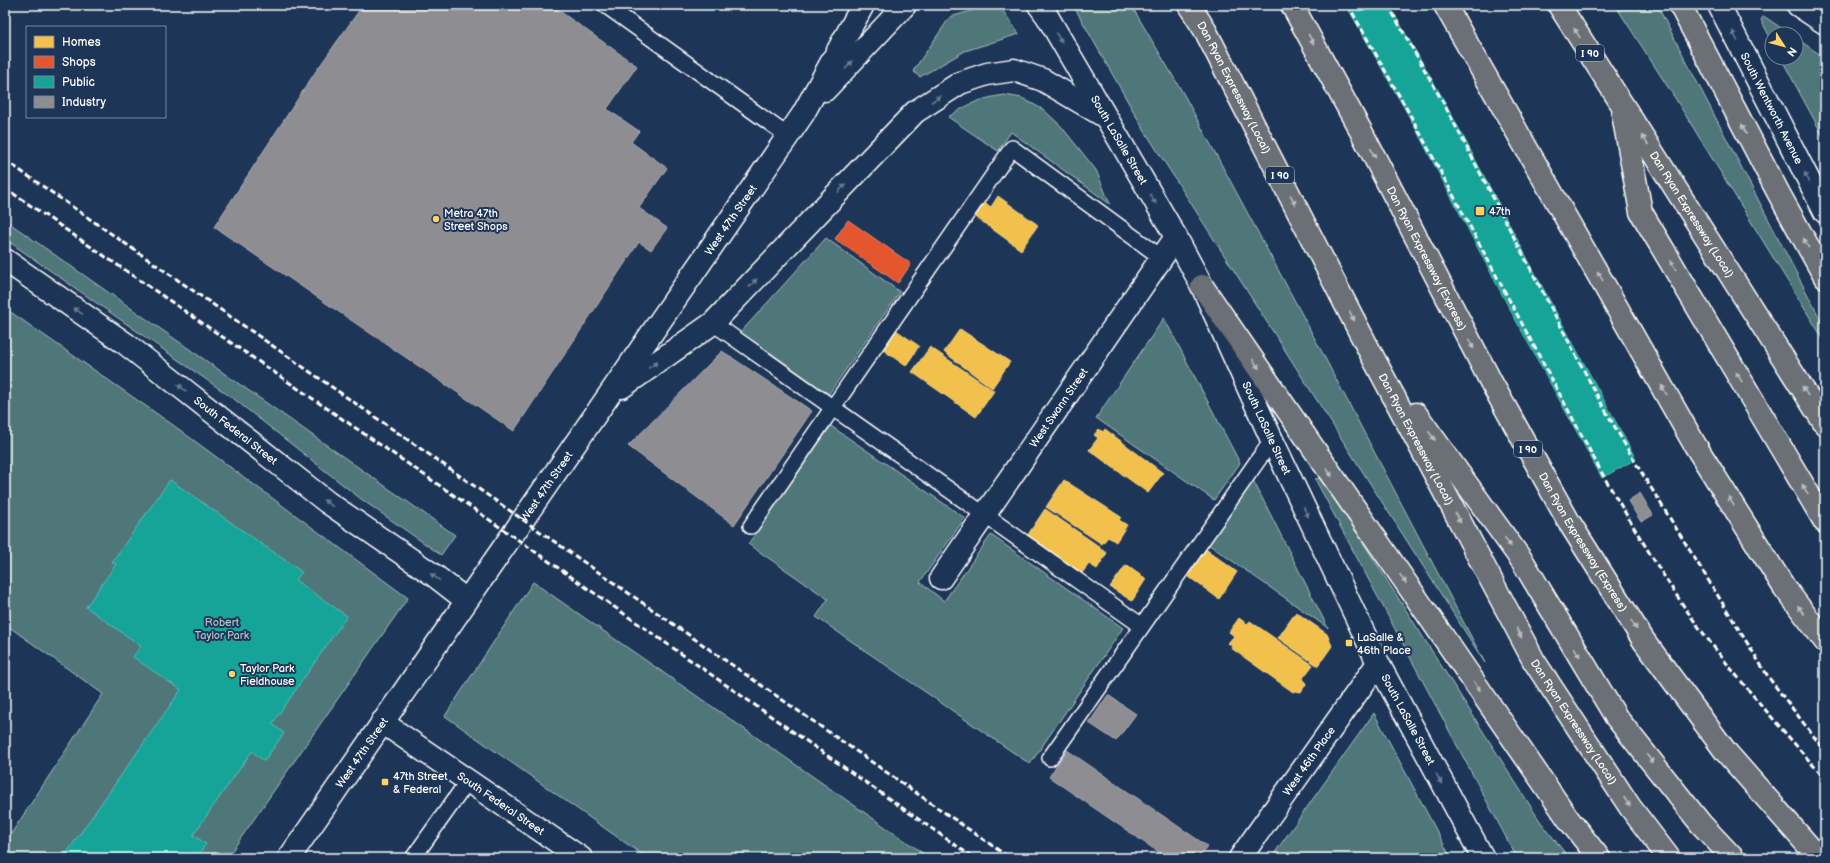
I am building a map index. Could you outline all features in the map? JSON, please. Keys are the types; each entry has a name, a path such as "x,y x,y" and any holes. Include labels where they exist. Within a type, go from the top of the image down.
{"highway":[{"name":"Dan Ryan Expressway (Local)","path":"1189,5 1205,30 1368,348 1534,661 1630,807 1669,858"},
{"name":"Dan Ryan Expressway (Express)","path":"1292,5 1363,135 1491,382 1569,522 1644,641 1726,752 1819,858"},
{"path":"1445,5 1695,445 1784,587 1825,641"},
{"name":"Dan Ryan Expressway (Local)","path":"1559,5 1825,424"},
{"path":"1680,5 1779,194 1825,277"},
{"path":"1620,102 1641,212 1825,522"},
{"path":"1202,286 1569,820 1599,858"},
{"path":"1368,348 1523,562 1616,717 1702,824 1733,858"}],"main road":[{"name":"West 47th Street","path":"289,858 466,600 610,396 803,114 863,5"},
{"name":"West 47th Street","path":"803,114 905,5"},
{"name":"South LaSalle Street","path":"1039,5 1047,16 1176,237 1202,286 1272,440 1378,663 1483,858"},
{"name":"South Wentworth Avenue","path":"1719,5 1825,212"},
{"path":"1798,5 1825,23"},
{"path":"610,396 713,323 915,112 960,83 987,74 1014,70 1043,80 1105,117"},
{"name":"West Swann Street","path":"941,578 1176,237"},
{"name":"South Federal Street","path":"5,260 126,344 327,502 435,576 466,600"},
{"name":"West 46th Place","path":"1240,858 1378,663"},
{"name":"South Federal Street","path":"382,722 581,858"}],"lane":[{"path":"605,5 788,136"},
{"path":"750,526 1012,148 1162,258"},
{"path":"713,323 1142,626"},
{"path":"1050,758 1272,440"},
{"path":"413,858 468,781"}],"green space":[{"path":"991,5 999,5 1019,34 965,51 920,77 913,71 950,17"},
{"path":"1073,5 1131,5 1183,93 1304,318 1485,663 1144,130"},
{"path":"1615,5 1657,5 1825,328 1825,342 1675,98"},
{"path":"1765,17 1778,26 1764,26 1761,20"},
{"path":"1804,44 1825,58 1825,140 1785,66 1804,66"},
{"path":"1005,95 1022,98 1044,110 1061,126 1096,170 1110,204 1011,132 998,151 948,117 975,102"},
{"path":"5,220 455,535 441,555 361,499 234,399 5,239"},
{"path":"826,238 900,292 828,395 739,334"},
{"name":"Robert Taylor Park","path":"5,308 173,425 408,598 227,858 5,858 5,843 103,694 5,624"},
{"path":"1164,318 1240,463 1214,500 1096,418"},
{"path":"831,426 965,518 920,582 944,601 991,535 1123,628 1030,764 816,617 828,599 748,544"},
{"path":"1322,478 1540,821 1569,858 1517,858 1315,479"},
{"path":"1253,480 1328,628 1208,544"},
{"path":"533,582 930,858 647,858 445,716"},
{"path":"1374,713 1451,858 1271,858"}],"building: Homes":[{"path":"998,196 1038,225 1021,250 973,215 982,201 991,207"},
{"path":"960,329 1010,362 992,388 944,352"},
{"path":"896,330 919,346 906,366 883,350"},
{"path":"930,347 994,391 976,417 912,372"},
{"path":"1099,429 1103,432 1105,429 1163,473 1148,493 1089,450 1098,438 1094,435"},
{"path":"1064,480 1121,517 1119,520 1127,525 1116,542 1108,537 1102,544 1046,507"},
{"path":"1045,509 1107,553 1097,569 1089,564 1082,573 1027,536"},
{"path":"1203,547 1237,572 1219,599 1185,574"},
{"path":"1126,565 1146,579 1132,601 1110,587"},
{"path":"1296,612 1327,634 1332,646 1318,666 1278,638"},
{"path":"1239,618 1247,624 1250,621 1313,665 1303,678 1306,684 1301,692 1293,692 1231,648 1232,646 1228,643 1234,636 1229,632"}],"building: Shops":[{"path":"848,220 911,264 898,283 835,239"}],"building: Public":[{"path":"1346,5 1389,5 1445,102 1543,288 1636,459 1602,478 1508,306 1411,120"},
{"name":"Taylor Park Fieldhouse","path":"170,480 302,572 295,580 347,616 272,724 284,733 264,761 252,751 193,835 206,844 196,858 63,858 181,690 133,657 141,646 86,607 116,564 112,562"}],"building: Industry":[{"name":"Metra 47th Street Shops","path":"363,5 551,5 637,66 607,109 639,131 631,142 667,168 639,208 667,228 651,250 639,242 514,431 214,227 314,74"},
{"path":"722,351 812,411 734,525 628,446"},
{"path":"1640,493 1653,515 1641,522 1628,501"},
{"path":"1108,695 1136,714 1116,741 1089,723"},
{"path":"1067,750 1207,846 1199,858 1167,858 1049,777"}],"railway":[{"path":"1348,5 1413,120 1604,477 1643,543 1701,630 1753,695 1825,779"},
{"path":"1388,5 1444,104 1600,401 1635,462 1769,678 1825,751"},
{"path":"5,160 1010,858"},
{"path":"5,188 471,507 974,858"}],"place":[{"name":"47th","path":"1480,211"},
{"name":"Metra 47th Street Shops","path":"436,219"},
{"name":"LaSalle & 46th Place","path":"1349,643"},
{"name":"Taylor Park Fieldhouse","path":"232,674"},
{"name":"47th Street & Federal","path":"385,782"}]}
